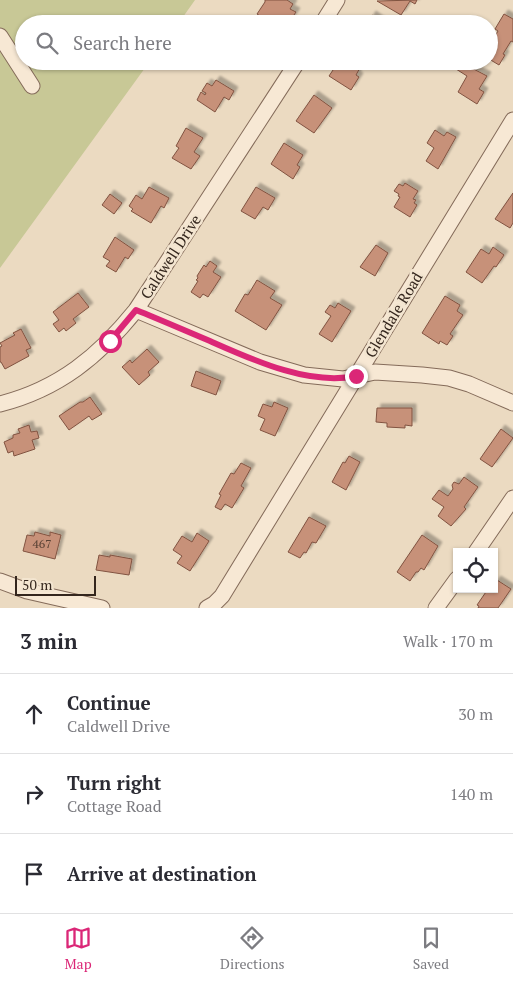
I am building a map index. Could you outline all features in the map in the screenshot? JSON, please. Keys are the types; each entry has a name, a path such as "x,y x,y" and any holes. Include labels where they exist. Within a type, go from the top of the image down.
{"street":[{"path":"328,15 337,0"},
{"path":"0,36 15,59"},
{"path":"22,70 32,86"},
{"name":"Caldwell Drive","path":"0,404 34,393 73,372 110,341 136,310 292,70"},
{"name":"Glendale Road","path":"207,608 222,596 513,120"},
{"path":"136,310 260,362 304,375 343,379 375,372 397,372 449,378 488,391 513,403"},
{"path":"479,548 513,498"},
{"path":"0,581 27,591 102,608"},
{"path":"436,608 453,585"}],"green space":[{"path":"0,0 195,0 184,15 15,15 15,70 143,70 0,268"}],"building":[{"path":"265,0 287,0 293,4 290,9 296,12 294,15 258,15 257,14"},
{"path":"417,0 415,4 410,1 401,15 377,1"},
{"path":"504,14 513,19 513,42 511,41 503,54 505,55 499,65 498,64 498,24"},
{"path":"333,70 359,70 356,75 359,77 351,90 329,76"},
{"path":"458,70 475,70 487,76 479,89 484,92 477,104 458,92 467,76"},
{"path":"216,80 234,91 229,100 224,97 215,112 197,100 201,92 205,95 206,93 202,91 207,83 212,86"},
{"path":"314,95 332,108 314,133 296,121"},
{"path":"186,128 203,138 194,152 200,156 191,169 172,158 179,148 176,146"},
{"path":"435,130 444,136 447,132 456,137 438,169 426,161 434,148 427,143"},
{"path":"284,143 303,155 297,165 300,167 293,179 271,164"},
{"path":"405,183 418,191 413,199 416,200 414,203 417,205 410,217 394,207 400,197 394,191 399,184 403,186"},
{"path":"149,187 169,198 164,208 161,206 151,223 131,211 133,209 129,206 136,195 142,199"},
{"path":"256,187 275,198 268,210 263,207 255,219 241,211"},
{"path":"513,193 513,223 510,228 495,219"},
{"path":"110,194 122,203 114,214 102,205"},
{"path":"115,237 134,250 128,259 125,257 116,272 106,266 110,261 103,257"},
{"path":"376,245 388,253 375,276 360,267"},
{"path":"493,247 504,255 482,283 466,272 481,249 489,254"},
{"path":"210,261 217,266 213,272 221,277 208,297 203,294 200,298 191,292 198,281 196,280 197,276 204,265 206,267"},
{"path":"257,280 275,291 270,298 282,305 266,330 235,311 245,294 248,295"},
{"path":"78,293 89,307 73,319 76,323 66,331 64,328 59,332 53,324 59,320 53,312"},
{"path":"445,296 460,305 457,311 463,315 450,334 453,336 447,345 440,341 439,344 422,333"},
{"path":"338,303 351,311 332,342 319,334 331,316 325,312 330,305 335,308"},
{"path":"21,329 31,348 26,350 29,356 5,369 0,362 0,347 2,346 0,343 15,335 13,333"},
{"path":"147,349 159,362 148,372 150,375 139,385 122,367 130,360 132,363"},
{"path":"196,371 221,381 216,395 191,386"},
{"path":"90,397 102,414 92,420 89,416 69,430 59,416"},
{"path":"274,402 288,408 275,436 260,430 265,419 258,416 263,404 272,407"},
{"path":"377,408 412,408 412,426 405,425 405,428 387,427 387,423 376,422"},
{"path":"29,425 31,432 37,431 39,438 32,440 35,449 14,456 13,451 8,453 4,442 13,438 13,435 20,433 18,429"},
{"path":"501,429 513,438 492,467 480,459"},
{"path":"349,456 360,462 346,490 332,482 343,462 345,463"},
{"path":"241,463 251,468 241,486 244,488 232,508 225,504 221,510 215,507 221,495 219,494 231,473 234,474"},
{"path":"464,477 478,487 464,507 466,509 451,526 438,516 444,507 432,499 439,490 448,496 453,489 452,485 454,482 459,484"},
{"path":"309,517 326,526 316,543 312,542 306,553 304,552 300,558 288,552"},
{"path":"35,532 50,536 50,532 61,535 55,559 23,551 27,535 34,536"},
{"path":"197,533 209,541 190,571 177,563 182,556 173,550 182,536 192,542"},
{"path":"422,535 438,546 424,570 421,568 410,581 397,572"},
{"path":"99,555 132,559 129,575 96,570"},
{"path":"498,581 511,589 498,608 478,608 479,606 477,605 485,593 498,593"}],"route":[{"path":"110,341 136,310 260,362 304,375 343,379 356,376"}]}
